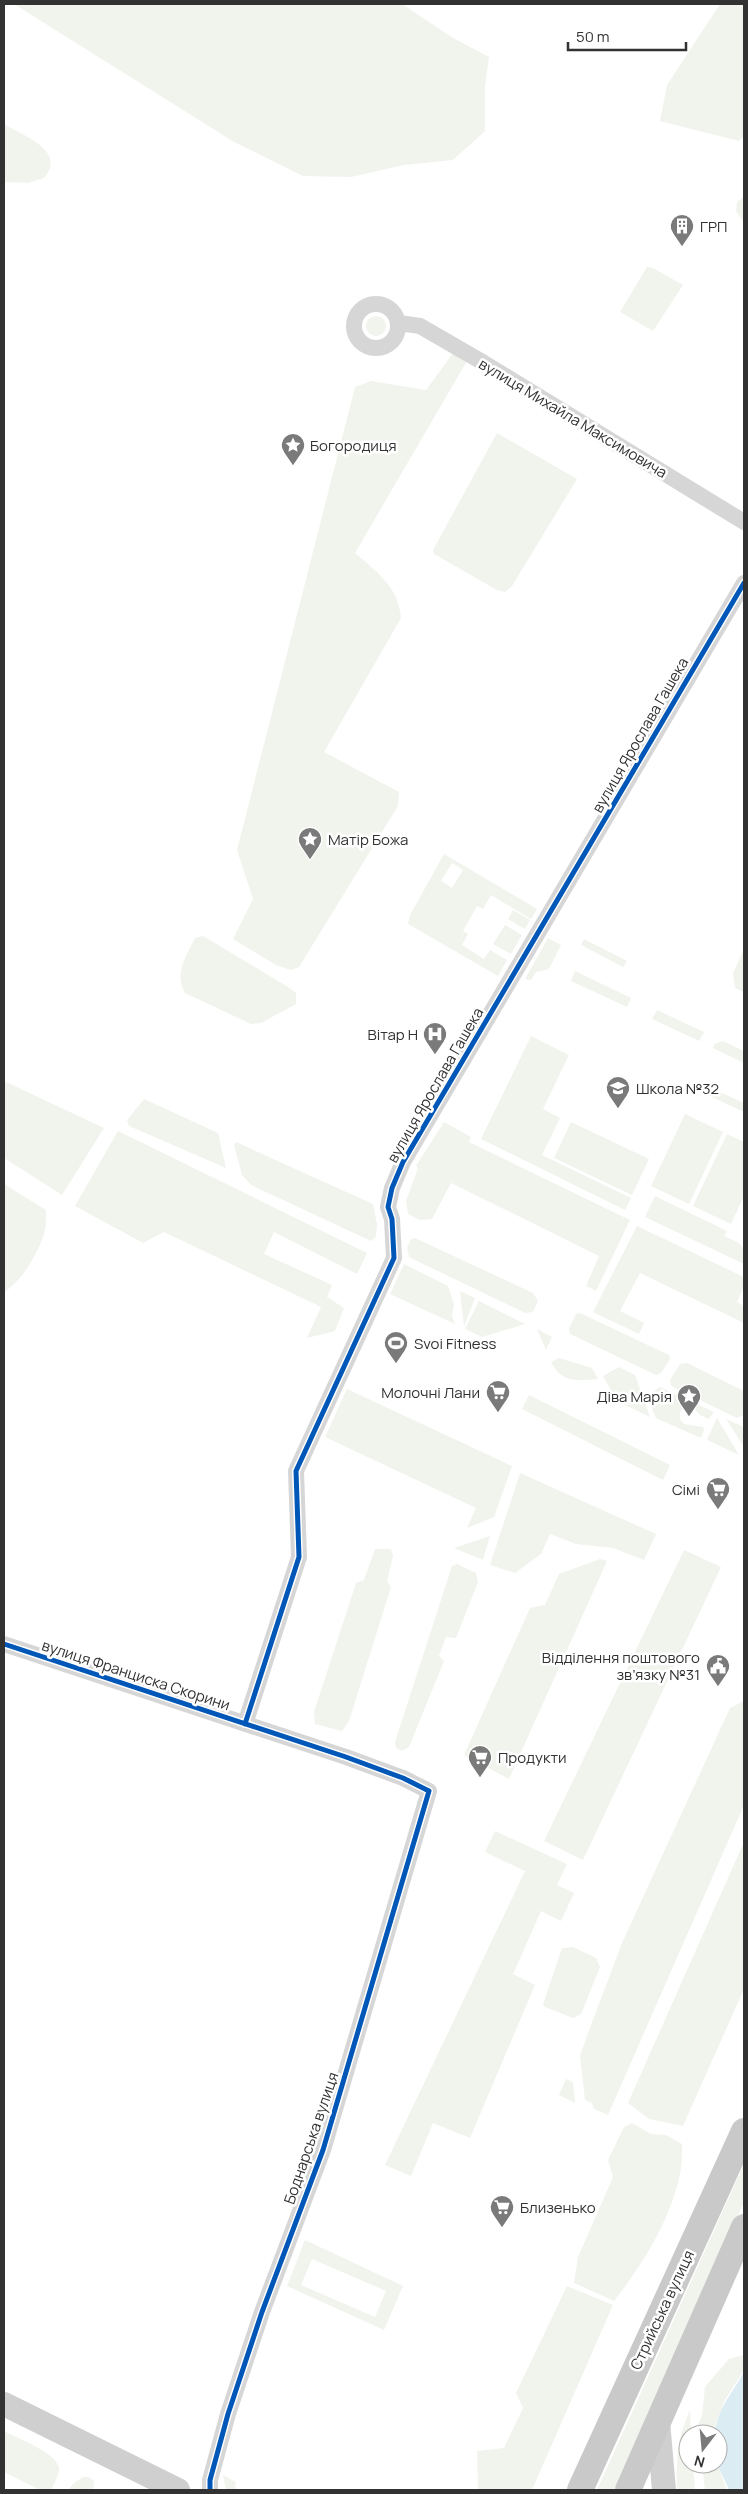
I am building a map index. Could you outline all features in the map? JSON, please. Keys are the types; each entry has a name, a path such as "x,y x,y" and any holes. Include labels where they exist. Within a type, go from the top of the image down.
{"main road":[{"name":"Стрийська вулиця","path":"580,2490 744,2131"},
{"path":"628,2490 744,2227"},
{"path":"4,2404 178,2490"},
{"path":"658,2421 664,2490"}],"street":[{"name":"вулиця Михайла Максимовича","path":"399,322 420,326 484,362 744,522"},
{"name":"вулиця Ярослава Гашека","path":"245,1724 298,1557 296,1471 394,1258 392,1219 388,1207 392,1188 403,1162 744,583"},
{"name":"вулиця Франциска Скорини","path":"4,1644 362,1763 403,1778 429,1791"},
{"name":"Боднарська вулиця","path":"210,2490 210,2480 228,2414 262,2312 323,2150 429,1791"}],"shaded area":[{"path":"14,4 402,4 453,38 489,57 485,86 485,131 453,160 404,165 351,177 303,176 234,142"},
{"path":"720,4 744,4 744,136 739,141 660,121 667,85"},
{"path":"4,124 39,145 46,152 50,159 50,168 44,178 28,183 4,182"},
{"path":"744,196 744,223 736,211 737,202"},
{"path":"647,267 653,268 683,285 653,331 620,312"},
{"path":"376,316 383,319 386,326 383,333 376,336 369,333 366,326 369,319"},
{"path":"454,352 467,361 355,553 378,573 391,589 396,597 401,618 324,752 399,792 398,806 299,967 291,970 276,965 233,939 253,899 237,850 355,387 371,381 426,390"},
{"path":"497,433 577,479 512,586 505,592 497,590 434,554 433,550"},
{"path":"444,854 537,909 531,919 491,895 483,909 477,906 463,931 468,934 462,945 484,959 490,950 507,960 498,976 408,924 410,915","holes":["452,863 463,870 452,888 441,881"]},
{"path":"513,910 530,920 525,929 508,919"},
{"path":"505,925 522,935 511,954 493,944"},
{"path":"203,936 288,987 296,993 296,1004 261,1023 251,1024 185,993 181,979 182,965 195,938"},
{"path":"548,938 561,945 549,969 536,972 531,980 525,979"},
{"path":"584,939 627,961 623,967 581,945"},
{"path":"744,949 744,992 735,988 733,973"},
{"path":"575,971 631,998 627,1007 571,981"},
{"path":"657,1010 704,1032 699,1041 652,1019"},
{"path":"531,1036 569,1055 543,1109 560,1118 542,1155 631,1198 625,1210 481,1139"},
{"path":"723,1041 744,1051 744,1063 713,1048 715,1044"},
{"path":"4,1081 104,1128 62,1195 4,1158"},
{"path":"702,1084 744,1103 744,1112 699,1091"},
{"path":"144,1099 218,1133 226,1168 129,1126 127,1120"},
{"path":"685,1114 723,1132 689,1204 651,1186"},
{"path":"444,1122 471,1137 469,1142 630,1220 596,1291 586,1286 599,1256 451,1183 432,1219 420,1220 408,1214 406,1201 418,1168 416,1166"},
{"path":"571,1122 649,1159 632,1195 554,1158"},
{"path":"118,1131 367,1253 357,1274 274,1232 264,1254 332,1285 327,1297 344,1308 335,1331 307,1338 321,1307 164,1232 143,1243 75,1206"},
{"path":"727,1134 744,1142 744,1196 731,1224 693,1206"},
{"path":"236,1142 373,1204 377,1224 376,1237 371,1241 251,1185 242,1175 234,1145"},
{"path":"4,1184 46,1210 46,1223 43,1238 35,1256 24,1273 4,1292"},
{"path":"655,1196 727,1231 724,1236 741,1245 744,1264 645,1217"},
{"path":"637,1226 744,1277 744,1286 737,1302 744,1306 744,1323 640,1273 620,1311 644,1323 639,1334 593,1312"},
{"path":"415,1238 533,1293 538,1301 533,1312 525,1313 409,1257 407,1248 411,1239"},
{"path":"404,1264 448,1286 454,1304 452,1316 455,1324 390,1294"},
{"path":"460,1291 475,1298 464,1326"},
{"path":"479,1301 525,1324 482,1337 465,1329"},
{"path":"580,1313 669,1355 670,1359 661,1373 656,1375 570,1334 569,1329 576,1314"},
{"path":"537,1329 552,1337 546,1350"},
{"path":"559,1358 592,1368 598,1379 577,1380 565,1377 555,1369 551,1362"},
{"path":"687,1363 744,1391 743,1415 737,1418 671,1386 670,1380 680,1364"},
{"path":"619,1367 635,1375 650,1417 617,1401 603,1376"},
{"path":"660,1387 714,1412 709,1419 700,1415 692,1406 685,1407 680,1412 680,1419 684,1424 703,1427 704,1430 701,1438 656,1418 647,1396"},
{"path":"347,1389 512,1466 494,1517 467,1528 476,1508 325,1437"},
{"path":"529,1395 670,1465 663,1480 522,1409"},
{"path":"717,1418 739,1455 707,1440"},
{"path":"726,1419 744,1427 744,1447"},
{"path":"520,1473 656,1534 644,1560 613,1548 576,1544 550,1534 541,1554 515,1573 490,1565"},
{"path":"490,1536 483,1560 454,1548"},
{"path":"375,1549 391,1549 393,1556 387,1581 391,1587 349,1721 342,1731 315,1724 314,1712 356,1583 364,1580"},
{"path":"684,1550 721,1567 583,1860 544,1841"},
{"path":"600,1559 607,1561 509,1779 464,1755 530,1608 545,1605 559,1574"},
{"path":"457,1564 476,1573 478,1582 456,1638 446,1637 439,1656 444,1661 409,1747 402,1751 396,1748 395,1742 452,1566"},
{"path":"744,1701 744,1805 608,2115 594,2109 592,2103 585,2100 580,2056 622,1943 730,1708"},
{"path":"495,1831 567,1864 557,1885 574,1893 561,1921 541,1911 513,1974 535,1985 470,2138 433,2123 411,2176 385,2165 525,1871 485,1852"},
{"path":"744,1842 744,1989 683,2126 649,2119 628,2103"},
{"path":"573,1947 596,1958 600,1967 581,2014 573,2018 545,2007 543,2004 562,1948"},
{"path":"566,2079 573,2082 575,2103 559,2095"},
{"path":"632,2123 651,2134 666,2135 682,2144 681,2167 670,2208 654,2241 614,2301 574,2283 578,2257 613,2177 608,2160 624,2127"},
{"path":"744,2164 744,2202 614,2490 597,2490"},
{"path":"305,2240 403,2286 384,2330 287,2286","holes":["312,2259 386,2291 375,2317 301,2285"]},
{"path":"567,2286 613,2305 532,2490 478,2490 477,2451 504,2448 523,2408 516,2393"},
{"path":"744,2355 744,2370 725,2400 716,2424 698,2424 702,2416 705,2387 729,2359"},
{"path":"744,2371 744,2490 729,2490 722,2474 728,2474 728,2424 716,2424 722,2409"},
{"path":"690,2410 691,2424 684,2424"},
{"path":"4,2431 27,2442 57,2462 59,2471 51,2490 40,2490 4,2472"},
{"path":"678,2449 678,2474 694,2474 695,2490 677,2489"},
{"path":"703,2474 721,2474 727,2490 705,2490"},
{"path":"223,2475 236,2482 235,2487 238,2490 226,2490"},
{"path":"83,2477 89,2477 94,2481 93,2490 68,2490 74,2483"}],"cycle path":[{"path":"245,1724 299,1557 296,1471 394,1258 392,1219 388,1207 392,1188 403,1162 744,583"},
{"path":"4,1644 346,1757 403,1778 429,1791 323,2150 262,2312 228,2414 210,2480 210,2490"}],"place":[{"name":"ГРП","path":"682,247"},
{"name":"Богородиця","path":"293,466"},
{"name":"Матір Божа","path":"310,860"},
{"name":"Вітар Н","path":"435,1055"},
{"name":"Школа №32","path":"618,1109"},
{"name":"Svoi Fitness","path":"396,1364"},
{"name":"Молочні Лани","path":"498,1413"},
{"name":"Діва Марія","path":"689,1417"},
{"name":"Сімі","path":"718,1510"},
{"name":"Відділення поштового зв’язку №31","path":"718,1687"},
{"name":"Продукти","path":"480,1778"},
{"name":"Близенько","path":"502,2228"}]}
